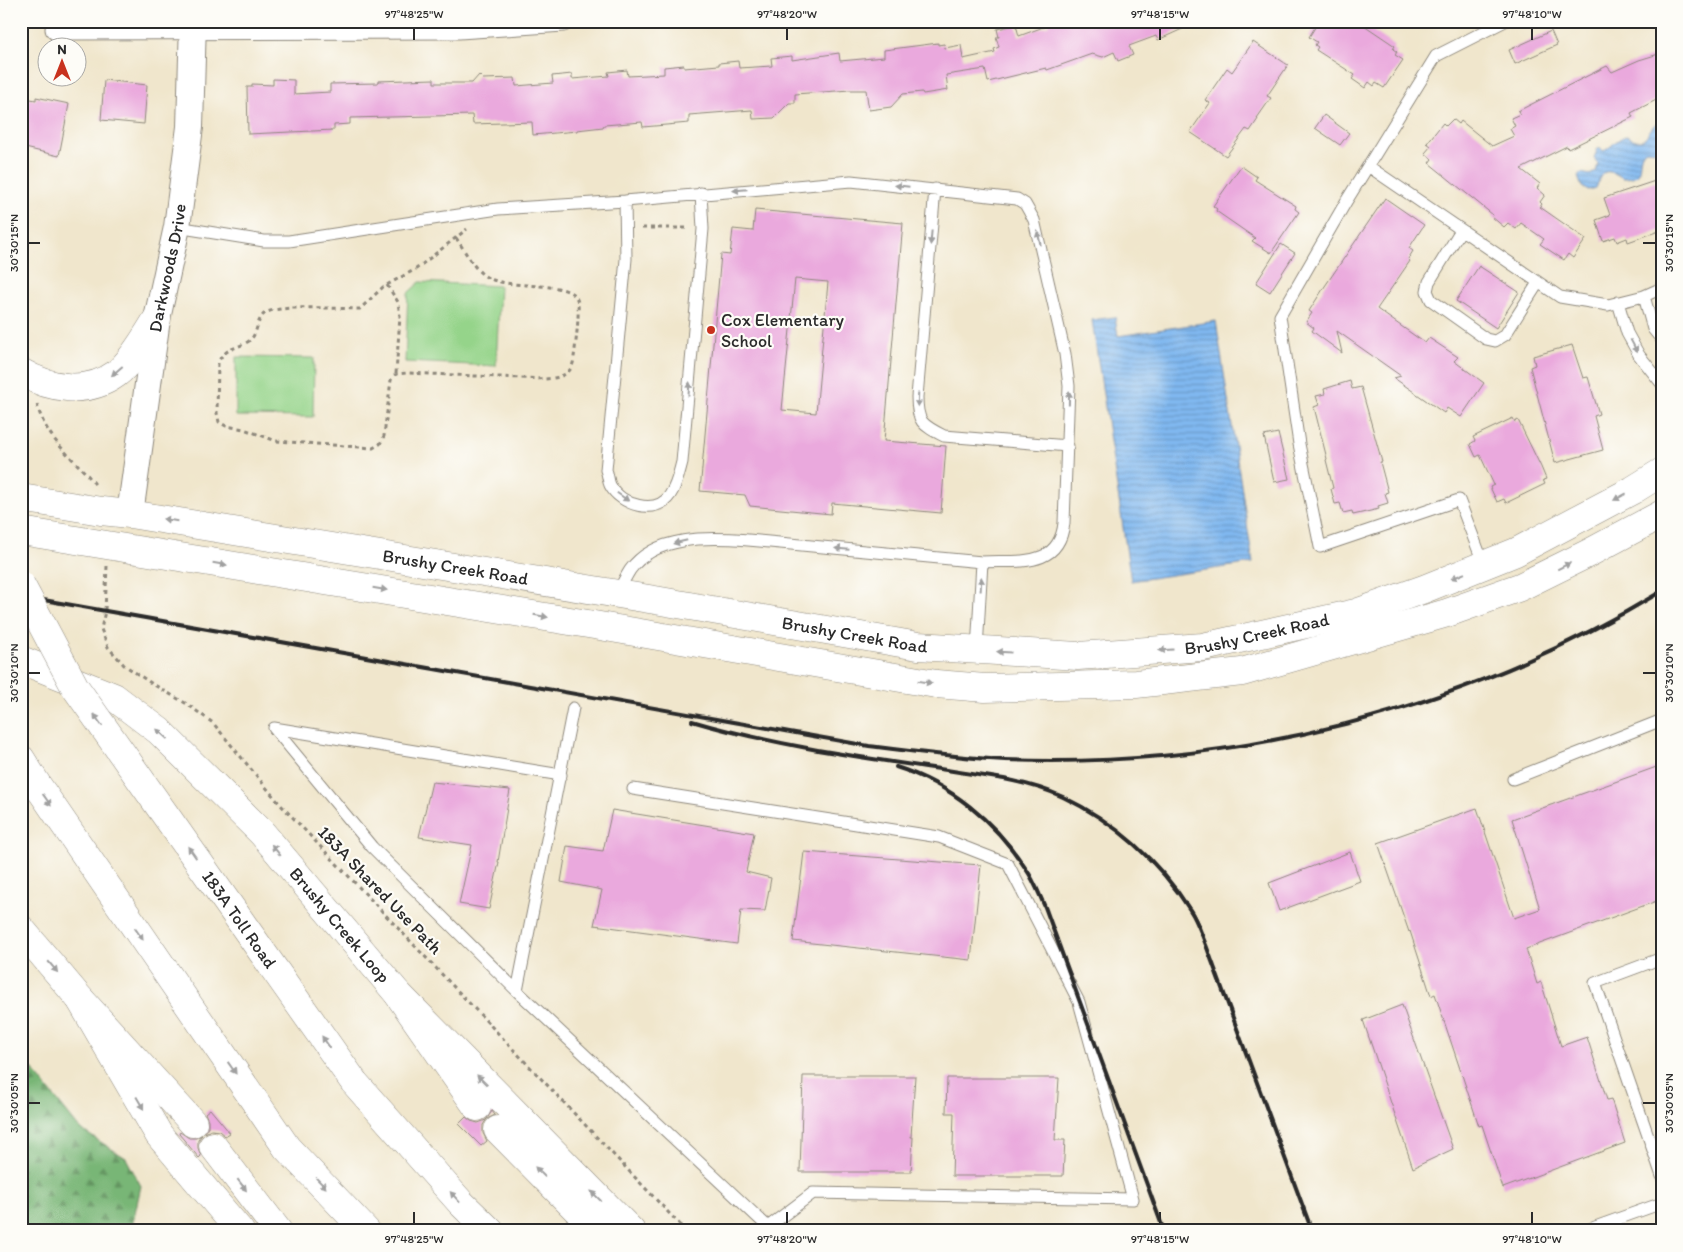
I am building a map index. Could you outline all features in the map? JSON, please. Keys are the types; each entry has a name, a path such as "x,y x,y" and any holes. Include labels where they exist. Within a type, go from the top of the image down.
{"main road":[{"path":"21,372 43,384 64,388 92,386 116,374 136,351 157,319"},
{"name":"Brushy Creek Road","path":"21,498 130,514 617,594 918,646 1078,656 1203,647 1356,613 1424,589 1516,552 1633,490 1662,472"},
{"path":"21,516 94,527 110,525 130,514 146,538 172,556"},
{"name":"Brushy Creek Road","path":"21,531 429,597 936,684 985,688 1136,684 1242,672 1447,613 1520,587 1590,553 1662,514"},
{"name":"183A Toll Road","path":"21,585 75,687 354,1082 461,1203 490,1231"},
{"path":"429,597 487,587 887,659 940,666 960,666 971,662 977,650"},
{"name":"Brushy Creek Loop","path":"21,660 114,697 159,731 262,832 398,994 631,1231"},
{"path":"21,759 43,794 287,1148 366,1231"},
{"path":"21,929 80,999 193,1123"},
{"path":"398,994 477,1107"},
{"path":"80,999 158,1135 240,1231"},
{"path":"498,1130 598,1231"},
{"path":"213,1146 278,1231"}],"street":[{"path":"56,29 193,25 458,24 563,21"},
{"name":"Darkwoods Drive","path":"130,514 157,319 176,227 190,126 193,25"}],"lane":[{"path":"1484,565 1459,500 1320,547 1299,444 1280,316 1368,166 1436,56 1505,21"},
{"path":"1368,166 1560,297 1608,305 1644,296 1662,288"},
{"path":"176,227 264,242 289,241 498,209 625,201 851,181 1017,199 1024,204 1034,220 1065,354 1069,386 1063,532 1051,553 1038,560 982,562 727,538 690,540 660,547 642,558 630,570 617,594"},
{"path":"935,189 918,397 918,412 921,422 944,436 1068,446"},
{"path":"625,201 626,260 606,470 610,486 621,497 639,506 657,506 670,496 678,480 682,462 703,229 701,194"},
{"path":"1461,230 1429,282 1427,291 1431,300 1486,339 1495,341 1506,335 1538,283"},
{"path":"1644,296 1652,329 1662,340"},
{"path":"1618,302 1627,333 1639,355 1662,384"},
{"path":"977,650 982,562"},
{"path":"517,991 573,708"},
{"path":"1513,779 1662,720"},
{"path":"561,775 274,728 372,847 517,991 767,1229 812,1193 1133,1199 1079,1002 1008,864 939,837 633,788"},
{"path":"1662,958 1595,982 1662,1176"},
{"path":"1584,1231 1662,1203"}],"path":[{"path":"387,285 398,302 400,316 396,374 392,380 384,436 380,444 374,448 276,441 244,429 226,426 219,422 217,413 218,362 222,354 249,341 255,334 264,313 286,308 360,309 387,285 416,269 466,232 468,226"},
{"path":"642,228 689,228"},
{"path":"396,374 545,379 564,376 571,370 574,360 578,302 572,292 562,288 507,284 493,280 481,273 456,238"},
{"path":"36,402 48,433 61,449 87,473 99,492"},
{"name":"183A Shared Use Path","path":"107,558 108,573 101,629 108,648 124,665 151,684 187,704 213,723 279,803 686,1231"}],"green space":[{"path":"420,282 500,286 496,366 405,362 408,293"},
{"path":"236,357 314,358 313,417 236,416"},
{"path":"21,1055 80,1129 126,1158 141,1186 131,1231 21,1231"}],"water":[{"path":"1657,123 1662,127 1661,149 1657,151 1646,150 1642,153 1639,170 1635,176 1623,178 1606,172 1601,176 1596,188 1589,190 1582,187 1578,177 1581,173 1590,175 1596,172 1598,164 1594,158 1598,148 1604,151 1626,136 1634,140 1644,139"},
{"path":"1115,317 1118,336 1216,321 1253,563 1131,581 1092,320"}],"building":[{"path":"1048,21 1200,21 1158,40 1156,36 1129,46 1133,55 1118,61 1114,52 1103,57 1092,54 1047,70 1046,68 988,82 985,69 946,75 948,90 923,94 922,92 903,94 891,107 869,110 866,90 850,90 795,94 795,103 789,103 774,118 753,119 752,110 689,115 689,123 643,127 642,122 604,125 603,127 577,131 533,135 532,122 473,124 472,115 350,118 350,124 334,125 334,130 248,134 247,87 252,87 252,84 273,85 273,79 294,80 294,94 330,92 330,84 378,83 378,81 434,79 434,83 472,83 479,75 483,79 515,78 516,86 553,83 552,76 572,74 572,79 609,76 608,72 627,70 628,76 664,74 664,67 684,65 684,68 719,65 719,63 738,61 739,68 772,66 771,58 792,56 792,60 839,53 840,61 884,57 884,50 938,43 938,45 944,44 945,48 961,45 963,59 995,52 994,49 999,47 996,37 999,37 997,29 1016,25 1019,36 1049,25"},
{"path":"1319,21 1358,21 1395,46 1393,49 1397,52 1395,55 1403,60 1384,88 1376,83 1374,86 1369,82 1365,88 1352,79 1355,75 1316,50 1318,47 1315,45 1317,42 1309,37"},
{"path":"1551,31 1557,45 1515,64 1509,50"},
{"path":"1253,42 1288,65 1267,96 1271,98 1250,131 1246,129 1226,156 1190,132 1210,103 1205,100 1227,68 1232,72"},
{"path":"1662,53 1662,97 1631,113 1633,117 1568,149 1567,146 1521,169 1540,184 1537,188 1545,195 1540,202 1542,204 1540,207 1586,239 1573,258 1568,254 1564,260 1540,244 1544,239 1521,223 1516,229 1508,223 1504,227 1492,217 1493,215 1429,163 1432,159 1425,153 1431,146 1427,143 1443,123 1446,126 1453,119 1459,124 1461,121 1492,146 1514,136 1510,129 1515,126 1511,118 1520,114 1518,111 1607,66 1612,72 1639,60"},
{"path":"104,80 147,85 144,124 101,120"},
{"path":"36,97 69,104 59,156 21,147 21,117 25,98 36,100"},
{"path":"1324,115 1349,133 1340,145 1315,128"},
{"path":"1241,166 1257,177 1255,180 1296,206 1295,209 1299,212 1271,253 1252,241 1255,238 1216,211 1217,209 1213,206"},
{"path":"1655,181 1658,190 1662,189 1662,230 1628,242 1627,238 1617,242 1615,237 1603,241 1596,220 1610,215 1604,198"},
{"path":"1385,198 1424,225 1409,248 1413,251 1408,259 1410,261 1377,309 1425,343 1429,338 1458,357 1454,361 1484,383 1461,417 1447,408 1444,413 1394,378 1401,376 1337,331 1342,353 1312,331 1314,328 1306,322 1312,313 1309,311"},
{"path":"755,210 903,223 884,441 946,446 941,513 832,503 831,514 750,506 745,495 700,491 721,254 730,255 733,229 753,231","holes":["795,279 828,282 816,413 782,410"]},
{"path":"1281,244 1295,253 1270,292 1256,283"},
{"path":"1479,266 1519,292 1496,328 1456,301"},
{"path":"1572,345 1583,378 1588,377 1599,414 1594,416 1603,450 1555,463 1530,367 1535,365 1533,356"},
{"path":"1350,381 1352,389 1361,387 1382,462 1380,462 1388,492 1385,493 1388,503 1378,506 1379,509 1353,515 1352,511 1343,513 1340,503 1335,504 1327,459 1314,407 1319,405 1316,396 1325,394 1324,389"},
{"path":"1513,418 1515,422 1518,420 1546,479 1543,480 1545,484 1506,503 1504,499 1497,502 1490,487 1494,485 1480,455 1476,457 1470,444 1475,441 1473,437"},
{"path":"1278,433 1289,479 1274,482 1264,436"},
{"path":"1662,765 1662,899 1526,949 1537,984 1541,982 1561,1046 1587,1037 1607,1100 1611,1099 1625,1143 1503,1188 1482,1125 1479,1126 1435,994 1431,996 1378,843 1477,808 1514,918 1540,909 1512,819"},
{"path":"432,782 510,790 499,862 489,909 459,904 472,845 419,837"},
{"path":"612,810 754,833 746,872 771,878 765,911 741,910 737,944 594,925 602,890 561,882 567,846 603,851"},
{"path":"804,852 981,865 971,960 793,941"},
{"path":"1350,852 1360,881 1279,911 1269,883"},
{"path":"1402,1005 1453,1149 1413,1168 1363,1020"},
{"path":"803,1076 915,1076 911,1172 800,1172"},
{"path":"947,1078 1059,1078 1055,1140 1065,1140 1063,1176 952,1176 954,1113 946,1113"},
{"path":"210,1109 230,1133 225,1136 219,1131 211,1130 205,1133 208,1127 208,1120 205,1113"},
{"path":"492,1111 495,1115 487,1119 483,1125 483,1133 487,1141 481,1146 459,1124 466,1117 478,1123 486,1120"},
{"path":"180,1132 189,1138 196,1138 202,1135 198,1140 201,1156 199,1158 179,1134"}],"railway":[{"path":"21,596 869,746 988,759 1092,760 1178,754 1262,742 1346,724 1428,700 1508,669 1586,633 1662,591"},
{"path":"692,721 808,748 1026,784 1049,791 1082,807 1134,844 1165,875 1195,918 1312,1231"},
{"path":"896,767 935,783 970,806 1000,835 1032,878 1045,907 1164,1231"}],"place":[{"name":"Cox Elementary School","path":"711,330"}]}
